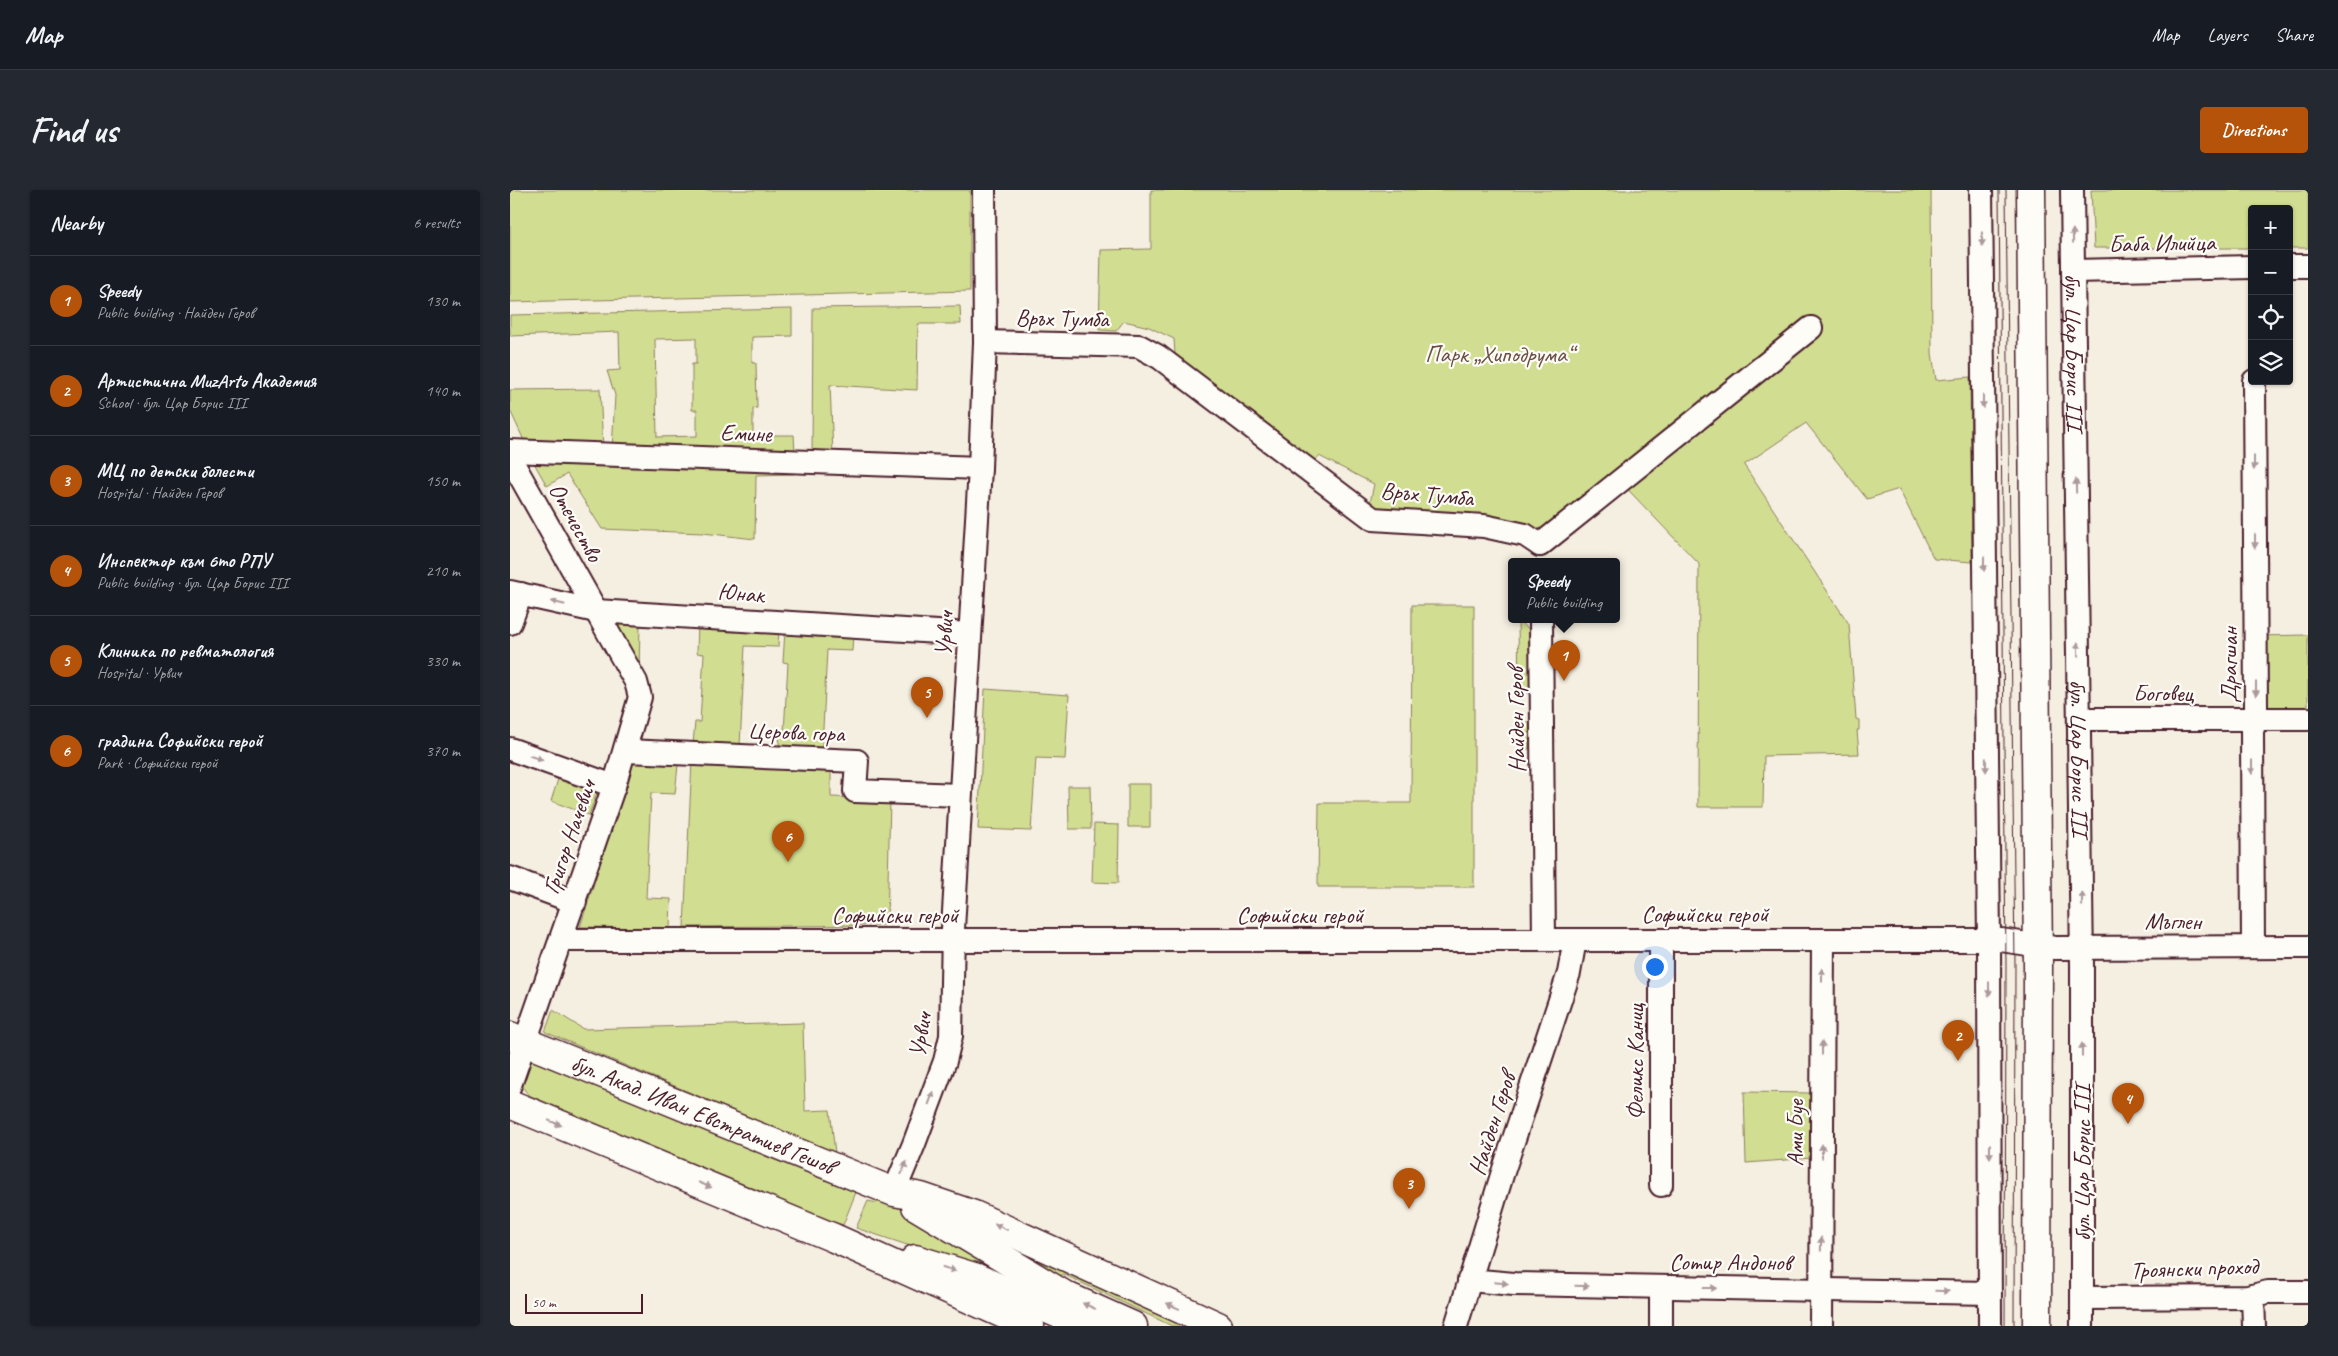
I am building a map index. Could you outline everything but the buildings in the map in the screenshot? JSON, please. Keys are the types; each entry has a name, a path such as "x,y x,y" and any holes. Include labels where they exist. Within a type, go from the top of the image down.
{"main road":[{"name":"бул. Цар Борис III","path":"2031,190 2038,946 2037,1326"},
{"name":"бул. Акад. Иван Евстратиев Гешов","path":"518,1039 894,1192 937,1220 1058,1291 1133,1326"},
{"path":"510,1104 834,1238 1030,1326"},
{"name":"бул. Акад. Иван Евстратиев Гешов","path":"894,1192 921,1197 974,1215 1218,1326"},
{"path":"834,1238 908,1257 977,1278 1086,1326"}],"street":[{"name":"Урвич","path":"894,1192 914,1144 949,1044 960,795 980,468 985,342 984,190"},
{"path":"1981,190 1989,940 1990,1326"},
{"name":"бул. Цар Борис III","path":"2072,190 2082,948 2082,1326"},
{"path":"2293,266 2308,266"},
{"name":"Баба Илийца","path":"2073,271 2248,267"},
{"name":"Връх Тумба","path":"985,342 1139,346 1159,357 1373,519 1484,526 1525,535 1540,554 1811,328"},
{"name":"Драгшан","path":"2253,947 2252,731 2256,719 2254,385"},
{"name":"Емине","path":"510,451 980,468"},
{"name":"Отечество","path":"510,458 596,611"},
{"path":"510,623 515,593"},
{"name":"Юнак","path":"515,593 596,611 970,634"},
{"name":"Григор Начевич","path":"510,1085 518,1039 561,940 575,902 626,751 638,708 639,689 596,611"},
{"name":"Найден Геров","path":"1541,623 1544,940"},
{"name":"Боговец","path":"2079,719 2308,719"},
{"path":"510,748 614,786"},
{"name":"Церова гора","path":"626,751 857,761 855,791 960,795"},
{"path":"510,878 575,902"},
{"name":"Софийски герой","path":"561,940 1989,940 2038,946"},
{"name":"Найден Геров","path":"1455,1325 1569,972 1575,940"},
{"name":"Феликс Каниц","path":"1661,940 1661,1185"},
{"name":"Ами Буе","path":"1821,1326 1823,940"},
{"name":"Мъглен","path":"2038,946 2082,948 2308,947"},
{"name":"Сотир Андонов","path":"1469,1280 1514,1284 1661,1288 1820,1288 1990,1292"},
{"path":"1661,1288 1661,1326"},
{"name":"Троянски проход","path":"2083,1298 2253,1296 2268,1292 2308,1292"},
{"path":"2253,1296 2254,1326"}],"green space":[{"path":"510,190 970,190 970,291 510,302"},
{"name":"Парк „Хиподрума“","path":"1151,190 1931,190 1932,353 1936,380 1970,377 1972,562 1934,559 1899,489 1867,499 1806,423 1744,465 1849,624 1856,719 1859,720 1859,730 1857,730 1859,754 1764,756 1763,807 1698,807 1699,564 1614,475 1540,535 1378,509 1370,503 1374,484 1319,456 1312,464 1291,445 1175,354 1174,339 1149,327 1124,321 1116,331 1099,330 1101,250 1151,249"},
{"path":"2091,190 2308,190 2308,248 2293,248 2293,205 2248,205 2248,248 2094,248"},
{"path":"960,306 961,324 918,324 917,390 830,385 833,454 812,454 813,308"},
{"path":"792,309 792,336 752,337 752,363 756,363 757,408 753,409 753,435 794,435 795,454 612,450 615,395 607,371 620,370 619,332 510,336 510,315","holes":["696,338 696,364 692,364 692,410 697,410 697,436 657,437 655,339"]},
{"path":"600,389 603,449 526,445 510,410 510,390"},
{"path":"529,454 794,465 794,474 756,475 755,539 703,533 602,529 567,474 547,486"},
{"path":"1412,605 1474,605 1474,887 1318,887 1319,803 1411,803"},
{"path":"606,618 640,620 639,677"},
{"path":"1518,623 1521,623 1529,629 1530,692 1519,692"},
{"path":"698,624 779,628 778,647 745,646 740,746 693,744 695,722 700,722 704,654 697,653"},
{"path":"785,630 853,633 852,651 827,650 822,748 779,746 780,732 784,732 788,663 783,662"},
{"path":"2308,635 2308,719 2256,705 2256,636"},
{"path":"985,689 1069,695 1065,759 1036,758 1031,831 978,829"},
{"path":"1519,722 1530,722 1529,749 1519,749"},
{"path":"633,761 678,765 675,794 651,793 646,898 671,899 670,928 580,927"},
{"path":"692,761 831,768 831,797 890,799 887,925 684,927"},
{"path":"559,776 598,790 589,815 551,801"},
{"path":"1128,784 1150,784 1150,827 1128,827"},
{"path":"1068,786 1090,786 1091,829 1069,829"},
{"path":"1094,824 1119,825 1118,883 1092,882"},
{"path":"553,1010 583,1029 803,1023 805,1111 830,1110 835,1153 545,1032"},
{"path":"532,1059 858,1187 843,1225 793,1208 531,1096 526,1092 522,1080 529,1061"},
{"path":"1744,1092 1812,1093 1812,1158 1746,1163"},
{"path":"879,1196 933,1224 1037,1288 856,1228 868,1201 877,1203"},
{"path":"1008,1246 1055,1259 1203,1326 1172,1326 1063,1274 1060,1276"}],"tram line":[{"path":"1999,190 2006,965 2005,1326"},
{"path":"2006,190 2015,965 2014,1326"}],"place":[{"name":"Speedy","path":"1564,681"},
{"name":"Клиника по ревматология","path":"927,718"},
{"name":"градина Софийски герой","path":"788,862"},
{"name":"Артистична MuzArto Академия","path":"1958,1061"},
{"name":"Инспектор към 6то РПУ","path":"2128,1124"},
{"name":"МЦ по детски болести","path":"1409,1209"}]}
